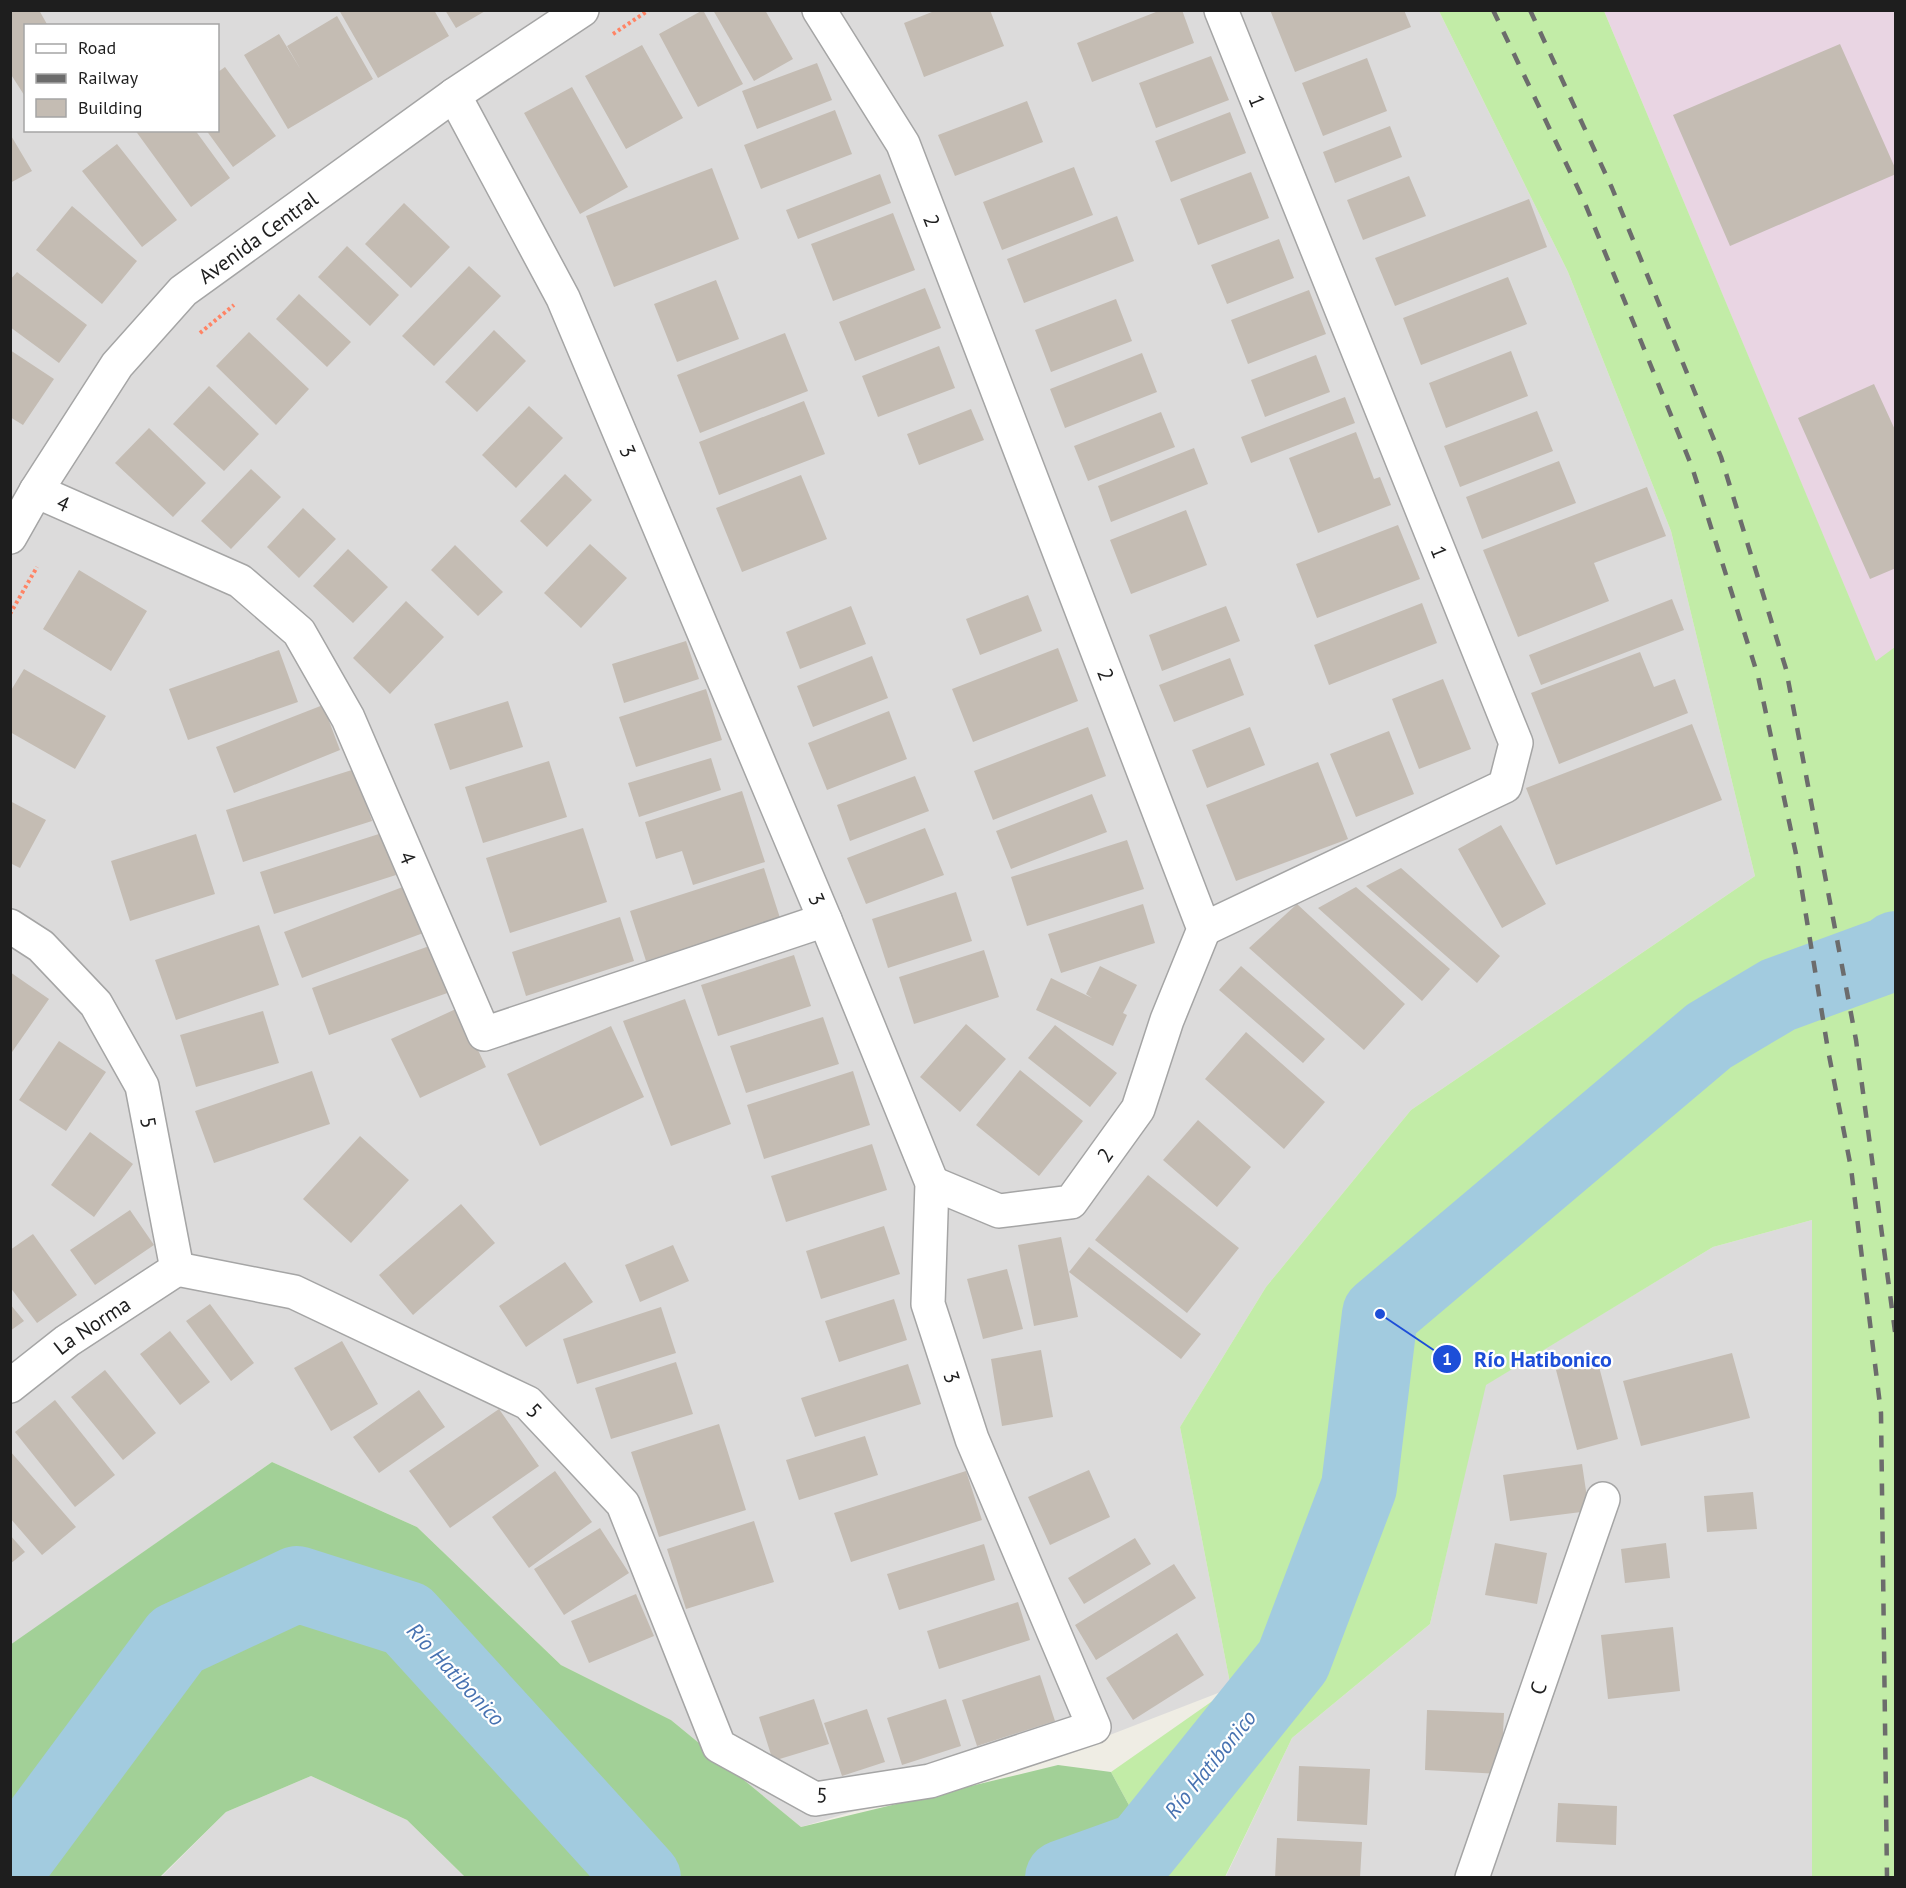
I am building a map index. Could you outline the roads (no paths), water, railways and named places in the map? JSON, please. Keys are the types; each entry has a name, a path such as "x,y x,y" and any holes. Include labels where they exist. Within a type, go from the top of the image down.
{"street":[{"name":"Avenida Central","path":"10,537 36,491 117,366 183,291 454,95 582,10"},
{"name":"2","path":"819,10 903,144 1204,929 1167,1020 1138,1109 1071,1202 999,1211 932,1183"},
{"name":"1","path":"1204,929 1505,786 1515,743 1221,10"},
{"name":"3","path":"454,95 563,298 825,920 932,1183 928,1304 972,1439 1094,1728"},
{"name":"4","path":"36,491 240,580 299,632 348,718 484,1034 825,920"},
{"name":"5","path":"10,926 41,946 96,1004 142,1086 177,1269 294,1292 528,1403 623,1504 719,1746 815,1799 930,1781 1094,1728"},
{"name":"La Norma","path":"10,1386 67,1341 177,1269"},
{"name":"C","path":"1472,1878 1603,1498"}],"waterway":[{"name":"Río Hatibonico","path":"1063,1878 1141,1850 1293,1661 1359,1487 1380,1314 1709,1036 1778,995 1890,954 1896,949"},
{"name":"Río Hatibonico","path":"10,1865 177,1640 297,1584 407,1619 643,1878"}],"railway":[{"path":"1493,10 1584,201 1692,467 1758,676 1796,854 1828,1050 1851,1168 1881,1413 1887,1878"},
{"path":"1530,10 1612,188 1721,457 1786,669 1856,1040 1896,1339"}],"place":[{"name":"Río Hatibonico","path":"1380,1314"}]}
